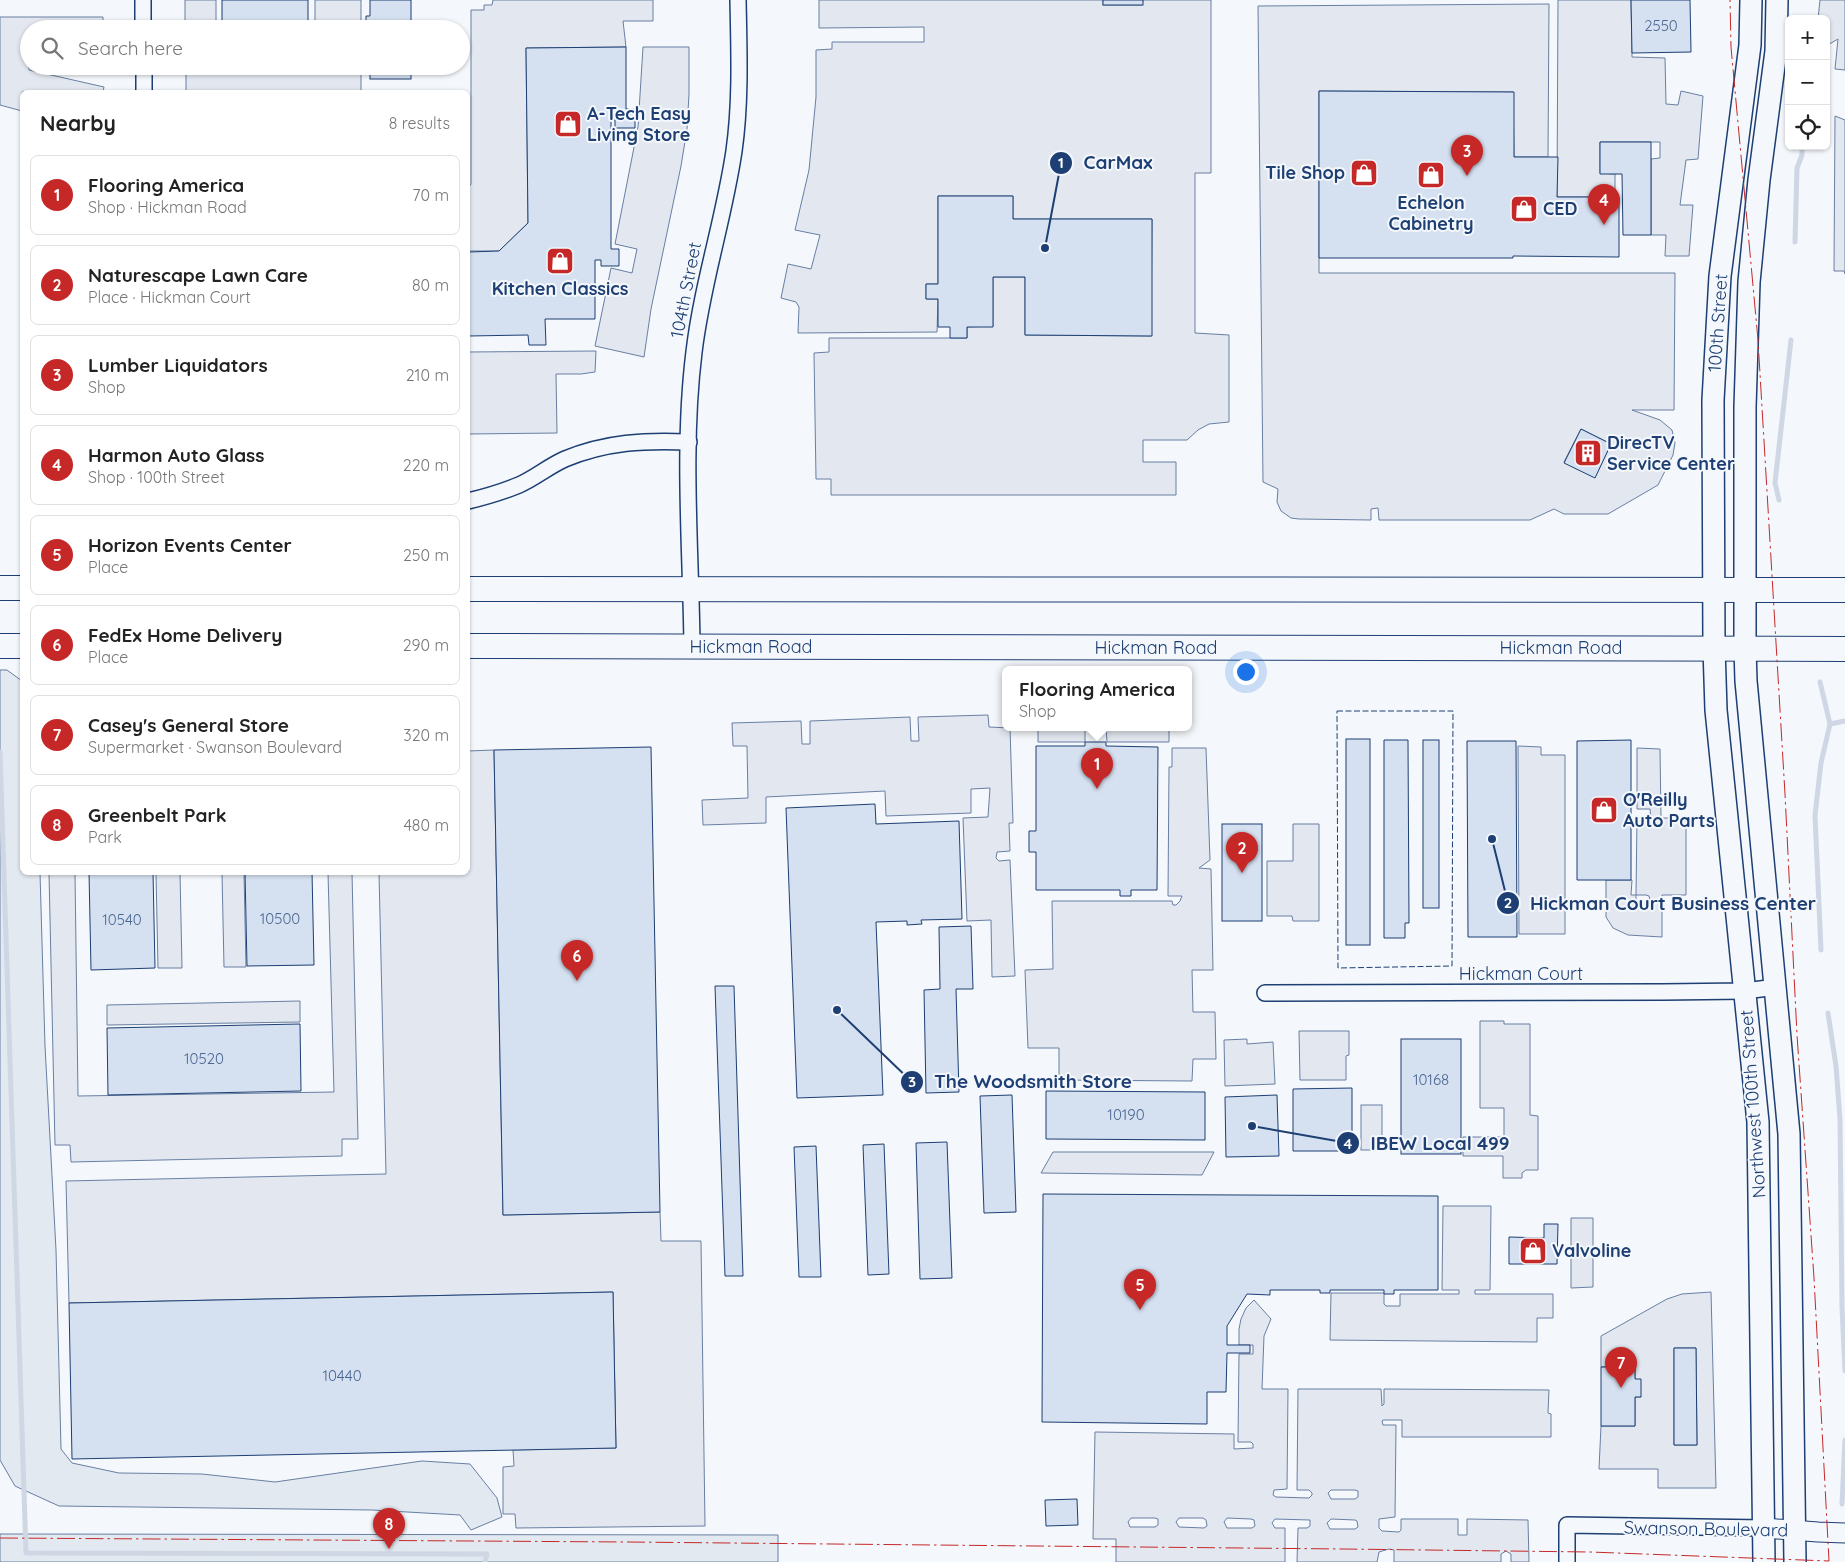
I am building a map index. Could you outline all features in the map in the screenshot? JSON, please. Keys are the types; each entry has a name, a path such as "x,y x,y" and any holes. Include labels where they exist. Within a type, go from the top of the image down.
{"main road":[{"name":"100th Street","path":"1714,648 1713,390 1720,276 1750,45 1750,0"},
{"name":"100th Street","path":"1745,648 1745,407 1749,282 1759,180 1776,52 1777,0"},
{"path":"0,588 20,588"},
{"path":"470,589 1845,590"},
{"path":"0,646 20,646"},
{"name":"Hickman Road","path":"470,646 692,648 1845,649"},
{"name":"Northwest 100th Street","path":"1714,648 1716,710 1753,1060 1759,1149 1764,1562"},
{"name":"Northwest 100th Street","path":"1745,648 1746,681 1789,1134 1795,1562"}],"street":[{"path":"143,0 144,20"},
{"name":"104th Street","path":"692,648 689,442 695,344 704,288 734,151 739,55 738,0"},
{"path":"144,75 144,90"},
{"path":"470,500 519,485 564,459 608,445 650,440 689,442"},
{"name":"Hickman Court","path":"1265,993 1745,991 1776,987"},
{"name":"Swanson Boulevard","path":"1567,1562 1568,1525 1764,1528 1845,1533"}],"shaded area":[{"path":"185,0 216,0 216,20 185,20"},
{"path":"315,0 361,0 361,20 315,20"},
{"path":"493,0 653,0 653,21 623,21 626,47 526,48 528,223 499,251 470,251 471,10 484,10 484,5 492,5"},
{"path":"819,0 1103,0 1103,5 1142,5 1143,0 1211,0 1211,173 1195,173 1195,333 1229,335 1229,422 1209,424 1198,430 1187,440 1143,440 1143,462 1176,462 1176,495 831,495 831,479 816,479 814,353 829,352 829,338 967,338 967,327 993,326 993,277 1025,277 1025,335 1151,336 1152,219 1013,219 1013,196 938,196 938,284 926,284 926,299 938,299 937,332 798,333 799,307 796,302 781,298 788,264 811,269 820,235 795,230 809,170 816,97 816,50 832,49 832,42 924,42 924,27 819,28"},
{"path":"1558,0 1631,0 1632,57 1665,58 1666,104 1678,105 1681,91 1703,96 1698,159 1686,160 1680,205 1693,205 1689,256 1665,256 1666,235 1651,235 1651,159 1660,158 1660,142 1600,142 1600,173 1615,174 1615,197 1557,197"},
{"path":"1820,0 1845,0 1845,70 1835,69 1838,39 1830,44 1830,15 1818,15"},
{"path":"1549,4 1548,157 1514,157 1513,92 1319,91 1319,273 1675,273 1674,410 1632,410 1660,420 1672,430 1675,443 1673,455 1658,485 1608,514 1564,514 1554,509 1530,520 1379,520 1378,508 1371,509 1371,520 1299,519 1291,518 1281,511 1277,502 1278,489 1263,482 1258,6","holes":["1581,429 1611,444 1595,477 1564,462"]},
{"path":"0,17 103,17 103,20 20,20 20,75 51,75 104,87 103,90 20,90 20,110 0,105"},
{"path":"643,47 689,47 687,129 651,309 644,357 595,346 611,268 632,273 637,249 615,244 638,127"},
{"path":"186,75 361,75 361,90 186,90"},
{"path":"1835,116 1845,120 1845,274 1844,271 1834,271"},
{"path":"596,351 595,372 556,374 557,433 470,434 470,352"},
{"path":"0,670 7,670 20,680 20,875 40,875 45,1046 56,1250 61,1449 72,1463 119,1473 202,1474 275,1482 422,1461 470,1464 497,1498 502,1517 471,1530 460,1515 372,1510 59,1506 15,1486 0,1460"},
{"path":"988,715 989,727 1002,728 1002,731 1010,731 1013,823 1009,823 1010,851 997,852 996,858 999,861 1010,860 1015,976 992,977 991,920 967,921 963,818 988,817 990,788 971,789 971,813 886,816 885,791 766,797 766,823 703,825 702,800 748,798 747,746 733,746 732,723 801,721 802,744 810,744 810,721 910,717 911,741 919,741 918,717"},
{"path":"1038,731 1085,731 1085,742 1038,742"},
{"path":"1106,731 1169,731 1169,742 1107,742"},
{"path":"1518,746 1541,747 1541,755 1565,755 1565,934 1519,934"},
{"path":"1172,748 1206,748 1210,860 1199,868 1211,869 1213,970 1192,970 1193,1012 1215,1012 1216,1059 1193,1059 1192,1081 1059,1080 1059,1048 1028,1048 1025,970 1053,969 1052,901 1172,901 1173,905 1176,905 1180,901 1182,896 1168,896 1169,767 1172,767"},
{"path":"1637,748 1660,749 1661,818 1686,818 1686,895 1662,895 1662,937 1628,935 1613,928 1606,917 1606,880 1632,880 1631,895 1636,895 1637,818 1651,818 1650,809 1637,809","holes":["1636,895 1649,896 1650,900 1646,904 1636,904"]},
{"path":"494,750 503,1215 660,1212 661,1241 701,1241 705,1526 516,1528 515,1514 503,1514 503,1467 514,1466 513,1450 616,1448 613,1292 69,1303 66,1181 386,1174 379,875 470,875 470,751"},
{"path":"1293,824 1319,824 1319,921 1293,921 1292,916 1267,916 1267,861 1293,861"},
{"path":"49,875 75,875 78,1096 334,1092 328,875 352,875 358,1139 342,1139 342,1156 71,1162 70,1145 55,1145"},
{"path":"156,875 180,875 182,968 158,968"},
{"path":"222,875 244,875 246,967 224,967"},
{"path":"300,1001 300,1022 107,1025 107,1005"},
{"path":"1480,1021 1504,1021 1504,1024 1530,1024 1530,1115 1538,1116 1538,1170 1526,1170 1522,1173 1522,1178 1503,1178 1503,1156 1463,1156 1463,1137 1504,1137 1504,1108 1480,1108"},
{"path":"1299,1031 1349,1031 1346,1080 1300,1080"},
{"path":"1247,1039 1247,1044 1273,1042 1275,1084 1225,1086 1224,1040"},
{"path":"1361,1105 1382,1105 1382,1150 1361,1150"},
{"path":"1053,1152 1214,1152 1202,1175 1041,1173"},
{"path":"1443,1206 1491,1206 1490,1290 1475,1290 1475,1294 1553,1294 1553,1318 1537,1318 1537,1342 1330,1340 1331,1293 1384,1293 1384,1304 1386,1306 1400,1306 1400,1294 1459,1294 1459,1290 1442,1290"},
{"path":"1571,1218 1593,1218 1593,1287 1571,1288"},
{"path":"1711,1292 1716,1488 1658,1488 1658,1469 1599,1469 1601,1426 1635,1426 1635,1397 1641,1397 1635,1379 1635,1367 1601,1367 1601,1336 1667,1299 1682,1294","holes":["1674,1348 1696,1348 1697,1445 1674,1445"]},
{"path":"1254,1300 1271,1319 1264,1336 1262,1389 1288,1389 1287,1489 1274,1490 1273,1495 1276,1497 1309,1498 1312,1495 1309,1490 1297,1490 1298,1389 1381,1389 1382,1406 1384,1404 1384,1389 1549,1390 1548,1413 1551,1414 1551,1437 1402,1437 1402,1420 1382,1421 1383,1425 1396,1425 1395,1517 1379,1519 1379,1528 1382,1531 1399,1532 1401,1530 1401,1519 1458,1519 1458,1535 1467,1535 1467,1519 1528,1520 1529,1562 1511,1562 1511,1554 1506,1551 1501,1554 1501,1562 1394,1562 1394,1550 1389,1549 1379,1552 1377,1562 1297,1562 1298,1528 1310,1526 1310,1520 1275,1519 1272,1523 1275,1528 1285,1528 1285,1562 1116,1562 1116,1539 1093,1539 1095,1432 1234,1434 1234,1449 1253,1448 1251,1442 1238,1442 1239,1354 1253,1354 1253,1345 1239,1345 1239,1329 1246,1308","holes":["1331,1490 1355,1490 1358,1491 1358,1497 1355,1499 1331,1499 1328,1493","1131,1518 1158,1519 1158,1525 1155,1527 1130,1527 1128,1522","1179,1518 1203,1518 1206,1520 1207,1526 1204,1528 1179,1527 1176,1522","1227,1518 1254,1520 1255,1526 1252,1528 1227,1528 1224,1522","1331,1519 1357,1521 1358,1527 1355,1529 1330,1529 1327,1523"]},
{"path":"0,1534 778,1535 778,1562 0,1562"}],"building":[{"path":"222,0 308,0 308,20 222,20"},
{"path":"370,0 411,0 411,20 366,20 366,16 370,16"},
{"path":"1103,0 1143,0 1143,5 1103,5"},
{"path":"1631,0 1690,0 1691,52 1632,53"},
{"path":"626,47 626,109 635,109 635,128 615,128 615,120 611,120 611,249 619,249 619,266 601,266 601,260 595,260 595,319 545,319 546,345 529,345 528,335 470,336 470,252 499,251 528,223 526,48"},
{"path":"370,75 411,75 411,79 370,79"},
{"path":"1319,91 1514,92 1514,157 1558,157 1557,197 1619,197 1619,257 1319,258"},
{"path":"1600,142 1651,142 1651,235 1623,235 1622,174 1600,174"},
{"path":"938,196 1013,196 1013,219 1152,219 1152,336 1025,335 1025,277 993,277 993,327 967,327 967,338 950,338 950,327 938,327 938,299 926,299 926,284 938,284"},
{"name":"DirecTV Service Center","path":"1581,429 1611,444 1595,478 1564,463"},
{"path":"1346,739 1370,739 1370,945 1346,945"},
{"path":"1384,740 1408,740 1409,923 1405,923 1405,938 1384,938"},
{"path":"1423,740 1439,740 1439,908 1423,908"},
{"name":"O'Reilly Auto Parts","path":"1631,740 1631,880 1577,880 1577,741"},
{"path":"1467,741 1516,741 1517,937 1468,937"},
{"path":"1085,742 1106,742 1106,746 1158,747 1157,890 1131,890 1131,896 1120,896 1120,890 1036,890 1036,852 1029,852 1029,831 1036,831 1036,746 1085,746"},
{"path":"651,747 660,1212 503,1215 494,750"},
{"path":"875,804 876,824 959,821 962,919 921,920 922,924 907,925 907,921 876,922 883,1095 797,1098 786,808"},
{"path":"1222,824 1262,824 1262,921 1222,921"},
{"path":"89,875 153,875 155,968 91,970"},
{"path":"245,875 312,875 314,965 247,966"},
{"path":"971,926 973,989 956,989 959,1092 926,1093 924,990 940,989 939,927"},
{"path":"715,986 734,986 743,1276 725,1276"},
{"path":"300,1024 301,1091 108,1095 107,1028"},
{"path":"1401,1039 1461,1039 1461,1154 1401,1154"},
{"path":"1352,1088 1352,1151 1293,1151 1293,1089"},
{"path":"1046,1091 1205,1092 1205,1140 1046,1139"},
{"path":"1012,1095 1016,1212 984,1213 980,1096"},
{"path":"1277,1095 1279,1156 1226,1157 1225,1097"},
{"path":"947,1142 952,1278 920,1279 916,1143"},
{"path":"884,1144 889,1274 868,1275 863,1145"},
{"path":"816,1146 821,1277 799,1277 794,1147"},
{"path":"1043,1194 1438,1196 1438,1290 1394,1290 1394,1294 1384,1294 1384,1290 1330,1290 1330,1293 1320,1293 1320,1290 1270,1290 1270,1295 1247,1294 1227,1326 1227,1345 1250,1345 1250,1353 1227,1353 1226,1392 1207,1392 1207,1424 1042,1422"},
{"name":"Valvoline","path":"1544,1224 1558,1224 1557,1264 1509,1264 1509,1237 1544,1238"},
{"path":"613,1292 616,1448 72,1459 69,1303"},
{"path":"1674,1348 1696,1348 1697,1445 1674,1445"},
{"path":"1601,1367 1635,1367 1635,1379 1641,1379 1641,1397 1635,1397 1635,1426 1601,1426"},
{"path":"1077,1499 1078,1525 1046,1526 1045,1500"}],"waterway":[{"path":"1795,242 1797,168 1802,150"},
{"path":"1779,500 1775,483 1791,340"},
{"path":"1820,682 1830,724 1821,763 1815,815 1821,950"},
{"path":"1830,724 1845,721"},
{"path":"0,752 26,1553 487,1554 485,1562"},
{"path":"1828,1013 1836,1066 1840,1119 1842,1307 1845,1371"},
{"path":"1842,1504 1845,1440"}],"fence":[{"path":"1337,711 1453,711 1452,966 1338,968 1337,711"}],"power":[{"path":"0,1538 627,1542 1590,1552 1829,1561 1758,340 1731,47 1730,0"}],"place":[{"name":"A-Tech Easy Living Store","path":"568,124"},
{"name":"Tile Shop","path":"1364,173"},
{"name":"Echelon Cabinetry","path":"1431,175"},
{"name":"Lumber Liquidators","path":"1467,176"},
{"name":"CED","path":"1524,209"},
{"name":"Harmon Auto Glass","path":"1604,225"},
{"name":"CarMax","path":"1045,248"},
{"name":"Kitchen Classics","path":"560,261"},
{"name":"DirecTV Service Center","path":"1588,453"},
{"name":"Flooring America","path":"1097,789"},
{"name":"O'Reilly Auto Parts","path":"1604,810"},
{"name":"Hickman Court Business Center","path":"1492,839"},
{"name":"Naturescape Lawn Care","path":"1242,873"},
{"name":"FedEx Home Delivery","path":"577,981"},
{"name":"The Woodsmith Store","path":"837,1010"},
{"name":"IBEW Local 499","path":"1252,1126"},
{"name":"Valvoline","path":"1533,1251"},
{"name":"Horizon Events Center","path":"1140,1310"},
{"name":"Casey's General Store","path":"1621,1388"},
{"name":"Greenbelt Park","path":"389,1549"}]}
